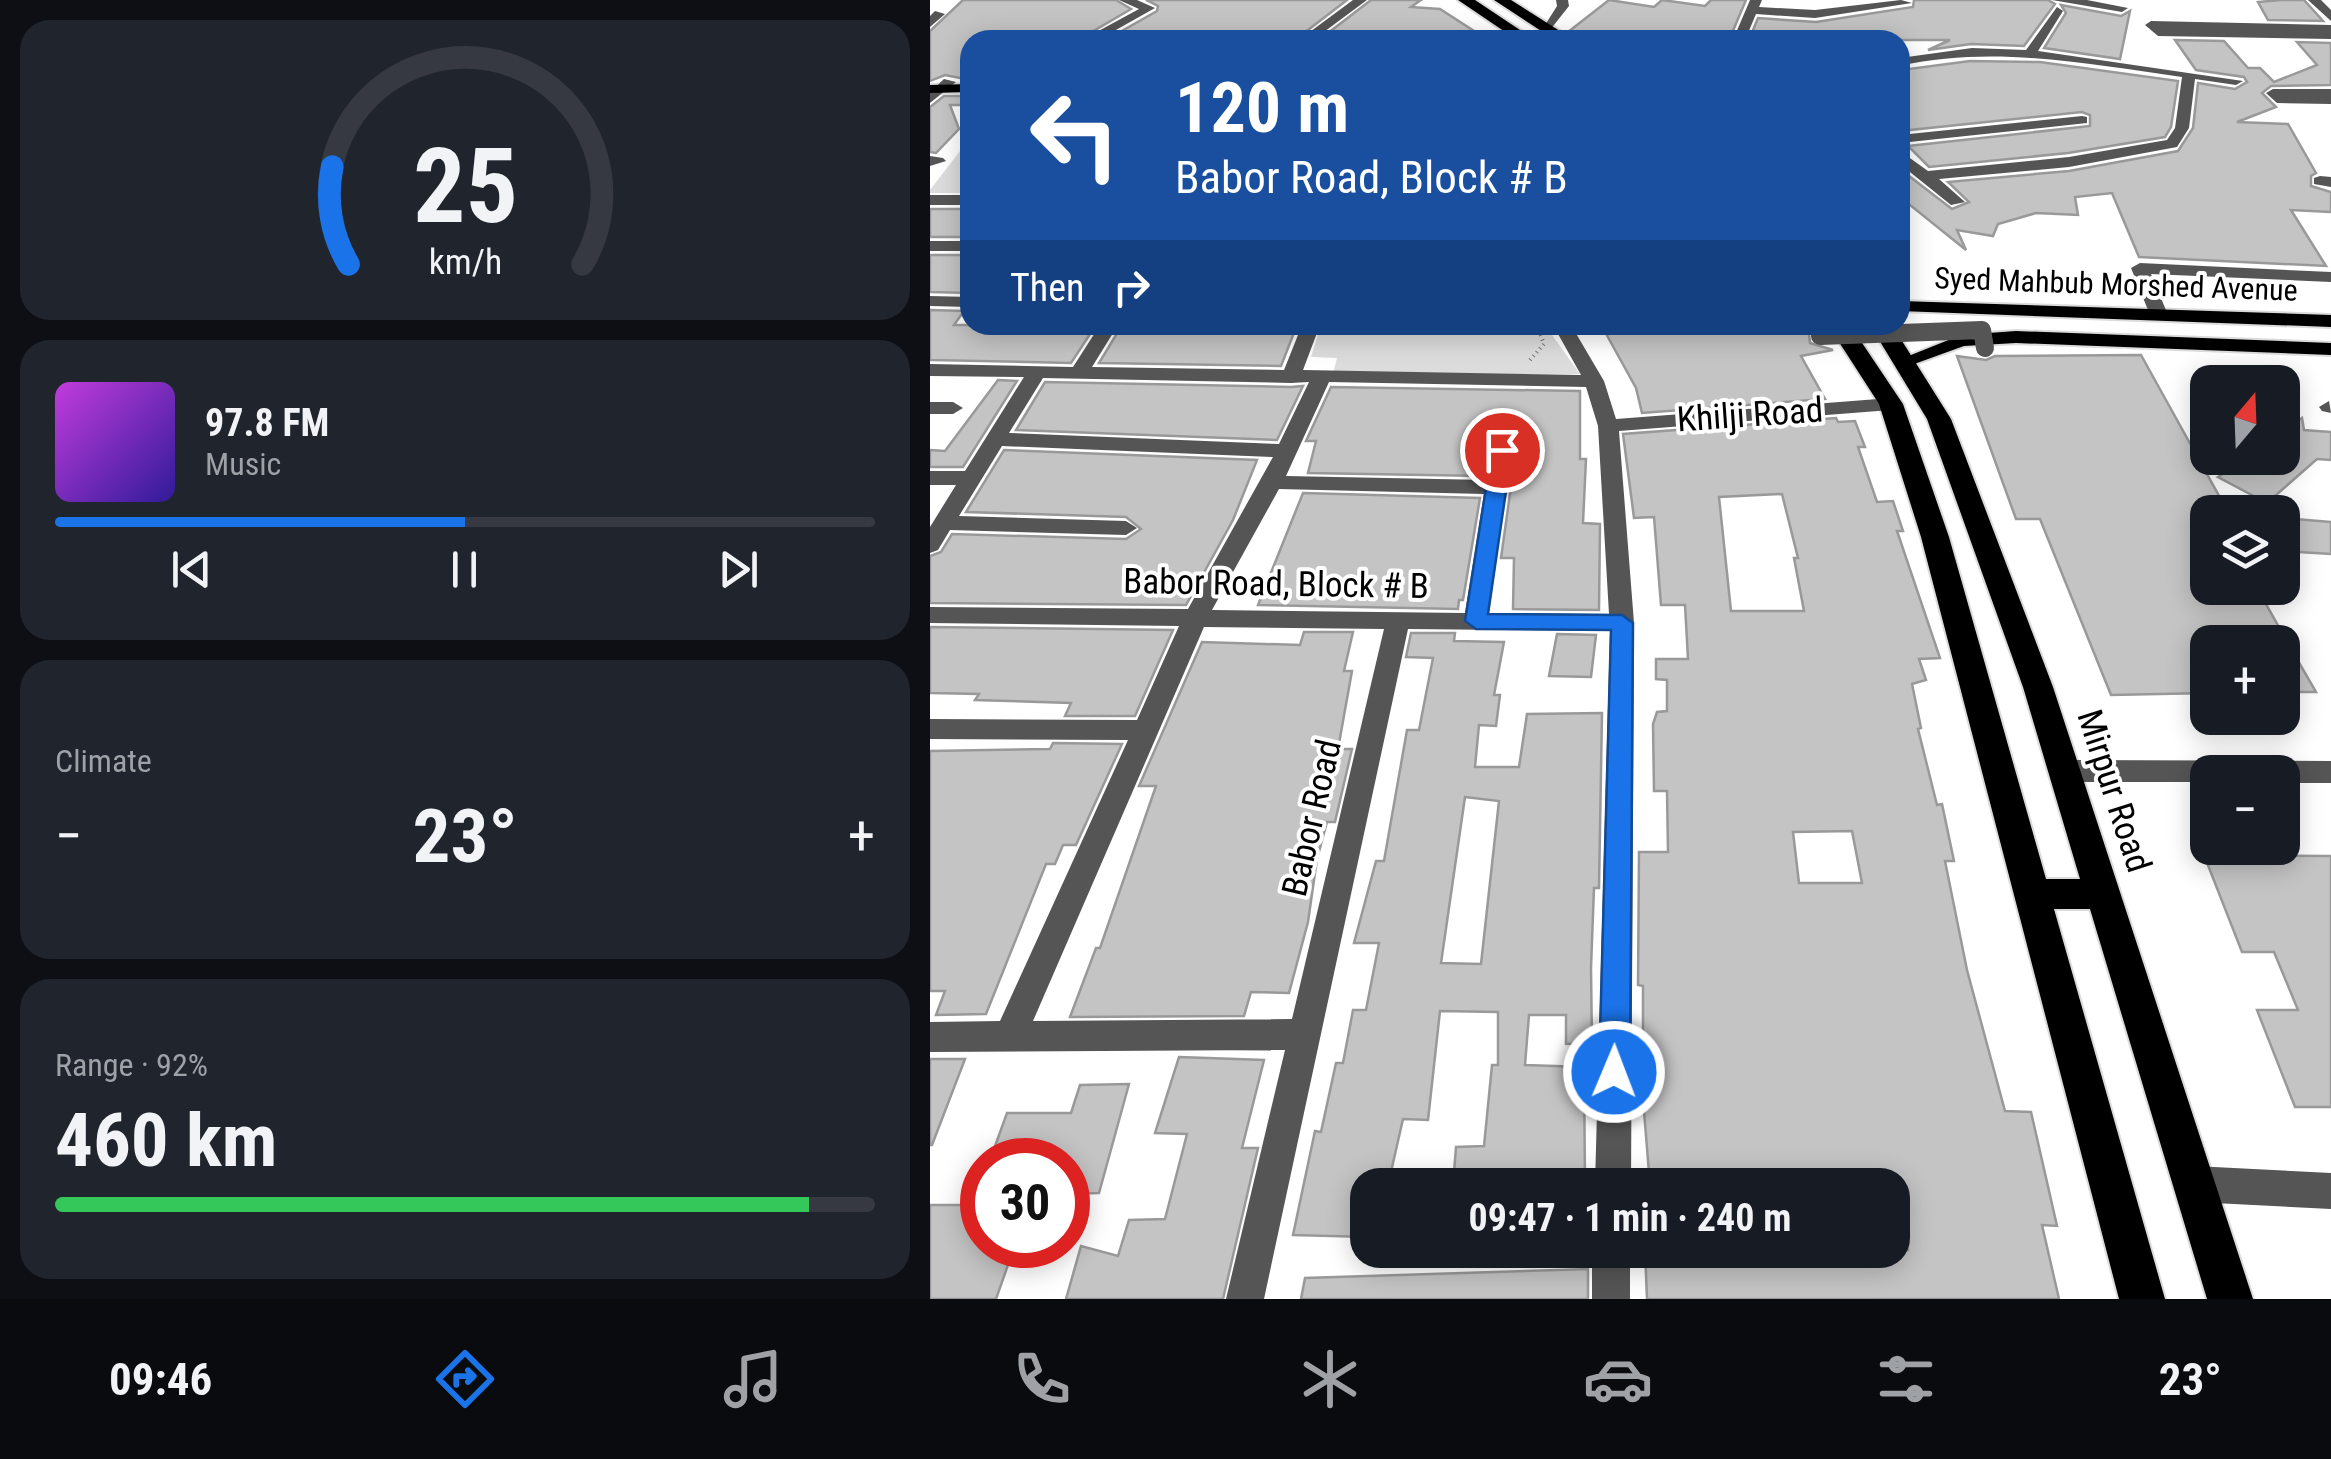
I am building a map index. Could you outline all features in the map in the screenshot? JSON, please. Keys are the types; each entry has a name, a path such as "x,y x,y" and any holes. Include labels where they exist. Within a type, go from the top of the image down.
{"highway":[{"path":"1465,0 1512,30"},
{"path":"1502,0 1551,30"},
{"path":"1833,335 1891,404 1934,537 2142,1299"},
{"name":"Mirpur Road","path":"1888,335 1939,419 2067,771 2230,1299"},
{"path":"2031,894 2106,894"}],"main road":[{"name":"Syed Mahbub Morshed Avenue","path":"1910,306 2331,320"},
{"path":"2044,310 2055,338"},
{"name":"Syed Mahbub Morshed Avenue","path":"1906,361 1961,341 2055,338 2331,349"}],"street":[{"path":"1107,30 1149,8 1125,0"},
{"path":"1319,30 1361,0"},
{"path":"1546,27 1563,6 1562,0"},
{"path":"2314,0 2331,17"},
{"path":"1743,30 1754,5 1815,14 1906,3"},
{"path":"2028,57 2058,6 2122,8"},
{"path":"2250,30 2158,32 2151,24 2331,32"},
{"path":"1910,59 1930,53 2028,57 2236,80"},
{"path":"1927,176 2068,162 2172,144 2182,128 2189,76"},
{"path":"1910,138 2082,120"},
{"path":"1910,163 1956,202"},
{"path":"930,200 960,200"},
{"path":"930,246 960,246"},
{"path":"2160,314 2140,268 2331,277"},
{"path":"930,302 960,302"},
{"path":"1910,330 1982,330 1985,348"},
{"path":"1079,372 1102,335"},
{"path":"1291,377 1307,335"},
{"path":"1568,335 1594,380 1608,426 1622,623 1612,1168"},
{"path":"930,370 1594,380"},
{"path":"930,545 1037,372"},
{"path":"1010,1036 1195,618 1272,482 1321,378"},
{"name":"Khilji Road","path":"1608,426 1891,404"},
{"path":"930,408 952,408"},
{"path":"995,439 1285,452"},
{"path":"1476,621 1502,450"},
{"path":"930,478 972,478"},
{"path":"1272,482 1496,487"},
{"path":"944,523 1126,528"},
{"name":"Babor Road, Block # B","path":"930,615 1622,623"},
{"name":"Babor Road","path":"1244,1299 1398,620"},
{"path":"930,729 1147,730"},
{"path":"2067,771 2331,772"},
{"path":"930,1037 1304,1034"},
{"path":"2194,1184 2331,1191"},
{"path":"1610,1299 1611,1268"}],"shaded area":[{"path":"960,151 960,193 930,190"},
{"path":"1318,335 1552,335 1580,374 1333,374 1337,358 1311,357"}],"building":[{"path":"963,0 1116,0 1131,9 1095,30 960,30 960,78 945,75 930,81 930,31"},
{"path":"1146,0 1347,0 1308,30 1124,30 1157,11 1158,6"},
{"path":"1371,0 1421,0 1411,7 1440,9 1473,30 1332,30"},
{"path":"1609,0 1654,7 1662,0 1705,6 1711,0 1746,0 1733,30 1571,30"},
{"path":"1914,0 2048,0 2055,4 2024,46 1971,44 1928,50 1950,40 1910,40 1910,30 1753,30 1758,18 1816,22 1913,7"},
{"path":"2304,0 2323,21 2268,20 2258,2"},
{"path":"2061,5 2121,16 2130,11 2120,59 2044,48 2066,13"},
{"path":"2175,40 2224,41 2248,68 2260,68 2274,82 2317,65 2297,42 2331,43 2331,85 2271,86 2262,93 2276,107 2237,122 2288,124 2316,173 2311,176 2311,186 2331,192 2331,212 2291,210 2326,266 2139,257 2112,193 2075,197 2078,215 2036,213 1998,224 1993,236 1957,230 1966,250 1910,205 1910,177 1952,209 1969,202 1948,182 2069,171 2178,151 2193,128 2198,83 2235,89 2247,82 2244,77 2196,70"},
{"path":"1970,61 2040,62 2178,81 2171,127 2165,137 2068,153 1929,167 1910,146 2090,126 2090,115 2082,112 1910,130 1910,69"},
{"path":"944,96 960,96 960,105 950,105 959,129 936,153 930,152 930,107"},
{"path":"930,209 960,209 960,237 930,237"},
{"path":"930,255 960,255 960,293 930,292"},
{"path":"930,310 960,311 954,325 960,325 960,335 1089,335 1071,363 930,360"},
{"path":"1116,335 1293,335 1281,366 1099,363"},
{"path":"1607,335 1809,335 1810,343 1833,350 1801,356 1825,399 1642,413 1636,388"},
{"path":"2141,355 2190,443 2190,475 2207,475 2219,495 2190,495 2190,605 2267,605 2278,625 2190,625 2190,693 2111,695 2040,519 2016,519 1957,356 1986,360 1995,356"},
{"path":"998,380 1017,381 963,467 930,467 930,450 945,451"},
{"path":"1045,382 1303,386 1277,440 1016,430"},
{"path":"1331,387 1580,391 1580,459 1586,459 1583,523 1600,524 1599,610 1513,609 1514,558 1501,558 1516,451 1509,442 1493,443 1484,476 1308,473 1316,441 1306,441"},
{"path":"1836,418 1838,422 1855,421 1865,447 1858,447 1877,502 1893,501 1903,531 1897,531 1940,658 1919,659 1926,680 1912,684 1921,728 1918,729 1937,805 1942,804 1954,861 1945,861 1967,970 2005,1111 2031,1112 2057,1226 2042,1225 2059,1299 1647,1299 1646,1268 1910,1268 1910,1168 1649,1168 1643,1099 1643,986 1638,985 1639,852 1668,852 1667,791 1654,791 1653,724 1657,712 1667,711 1667,680 1656,679 1656,659 1688,659 1685,605 1661,605 1654,517 1634,518 1623,434","holes":["1782,494 1798,558 1794,558 1804,611 1731,611 1719,497","1852,831 1862,883 1799,883 1793,832"]},
{"path":"2300,419 2304,430 2331,432 2331,460 2317,459 2300,474"},
{"path":"1004,450 1257,460 1233,520 1186,605 930,603 930,556 941,552 952,534 1126,539 1141,529 1126,517 966,512"},
{"path":"2299,475 2276,495 2252,495 2218,477"},
{"path":"1303,493 1480,498 1463,600 1459,600 1458,609 1258,605"},
{"path":"2300,519 2331,522 2331,554 2300,552"},
{"path":"930,627 1173,630 1135,716 1065,716 1071,703 975,700 979,694 930,693"},
{"path":"1304,632 1353,632 1344,671 1352,671 1338,749 1352,749 1335,822 1327,822 1317,859 1308,922 1289,993 1251,992 1244,1016 1070,1017 1096,948 1100,948 1156,786 1139,786 1202,642 1300,645"},
{"path":"1411,633 1455,633 1454,641 1504,642 1494,695 1500,695 1496,726 1479,725 1475,767 1519,767 1527,714 1602,713 1599,888 1594,888 1591,968 1592,1043 1566,1044 1566,1015 1529,1015 1525,1065 1584,1067 1585,1168 1454,1168 1456,1147 1484,1146 1492,1065 1498,1065 1498,1012 1440,1011 1428,1120 1403,1119 1392,1168 1350,1168 1350,1237 1293,1235 1315,1131 1321,1132 1336,1063 1343,1063 1353,1010 1366,1010 1379,943 1354,943 1376,861 1384,861 1407,730 1419,730 1433,658 1406,657","holes":["1465,797 1499,801 1481,964 1441,963"]},
{"path":"1557,634 1596,635 1591,677 1549,676"},
{"path":"2300,664 2316,692 2300,692"},
{"path":"1053,743 1122,744 1076,845 1063,845 1055,864 1046,864 986,1014 936,1015 945,991 930,991 930,751 1050,749"},
{"path":"2300,856 2331,856 2331,1107 2295,1107 2257,1010 2298,1010 2274,952 2242,952 2208,865 2300,865"},
{"path":"1179,1057 1264,1060 1242,1148 1258,1148 1223,1299 1066,1299 1075,1268 1090,1268 1090,1248 1118,1256 1129,1220 1165,1219 1187,1134 1155,1133"},
{"path":"930,1059 965,1059 932,1145 930,1145"},
{"path":"1129,1084 1099,1193 1090,1193 1090,1138 998,1138 1007,1113 1071,1113 1080,1085"},
{"path":"930,1205 960,1205 960,1268 1007,1268 996,1299 930,1299"},
{"path":"1588,1269 1588,1299 1301,1299 1305,1278"}],"route":[{"path":"1502,450 1476,621 1622,623 1614,1072"}]}
